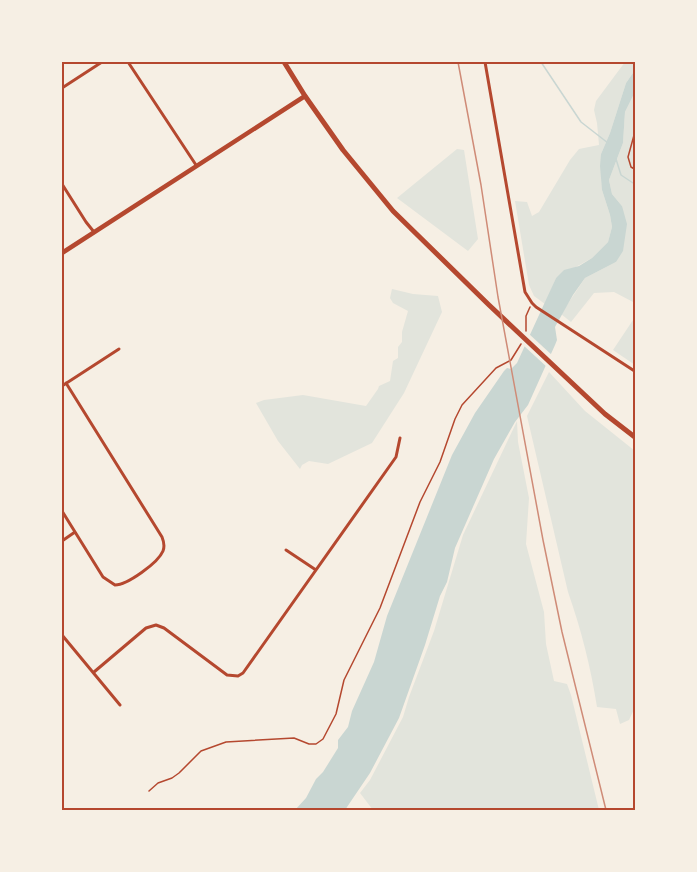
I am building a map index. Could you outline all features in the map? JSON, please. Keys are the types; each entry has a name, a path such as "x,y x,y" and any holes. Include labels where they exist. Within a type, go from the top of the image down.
{"main road":[{"path":"284,62 305,96 368,183 393,211 489,305 606,414 636,438"},
{"path":"62,253 305,96"}],"street":[{"path":"62,88 102,62"},
{"path":"128,62 197,166"},
{"path":"485,62 525,292 536,307 636,372"},
{"path":"62,184 94,232"},
{"path":"62,386 119,348"},
{"path":"62,511 103,577 115,585 123,584 133,578 158,558 164,547 162,537 66,383"},
{"path":"94,672 146,628 156,625 164,628 227,675 238,676 243,673 396,457 399,438"},
{"path":"62,541 75,532"},
{"path":"286,550 316,570"},
{"path":"62,635 120,705"}],"path":[{"path":"636,128 628,157 631,167 636,170"},
{"path":"149,790 158,783 172,778 201,751 226,742 294,738 309,744 316,744 323,739 336,714 344,680 380,608 418,509 445,451 449,431 462,405 496,368 514,356 525,337 526,316 532,303"}],"shaded area":[{"path":"625,62 635,62 635,70 626,83 601,154 602,190 612,227 608,242 592,258 556,278 545,304 534,296 529,285 515,201 527,202 532,216 539,212 579,149 599,145 594,110 596,101"},
{"path":"635,70 635,92 625,112 623,143 609,180 612,194 622,206 627,224 623,251 616,262 585,278 555,327 557,340 528,405 515,422 494,459 455,548 447,582 440,596 399,718 370,773 345,810 295,810 323,772 338,748 338,740 348,727 352,711 374,662 387,616 452,455 475,413 504,371 507,368 511,369 517,363 556,278 564,270 579,266 592,258 608,242 612,227 602,190 601,154 626,83"},
{"path":"635,92 635,303 614,292 594,293 571,322 561,314 585,278 616,262 622,206 612,194 609,180 623,143 625,112"},
{"path":"457,149 464,150 478,239 468,251 397,198"},
{"path":"392,289 438,296 442,312 404,393 372,443 328,464 309,461 300,469 278,441 256,403 303,395 366,406 379,386 390,381 393,361 398,358 398,347 402,342 402,332 408,311 393,303 390,298"},
{"path":"635,317 635,365 613,350"},
{"path":"549,372 585,411 635,451 635,707 629,720 620,724 616,709 597,707 589,663 568,592 527,416"},
{"path":"517,421 518,442 529,498 526,544 544,612 546,644 554,681 567,684 571,695 599,810 373,810 360,793 370,780 403,717 434,631 463,535"}],"pier":[{"path":"528,333 553,356 548,368 523,345"}],"waterway":[{"path":"541,62 581,122 608,143"},
{"path":"616,159 621,175 636,185"}],"railway":[{"path":"458,62 543,540 562,632 606,810"}]}
